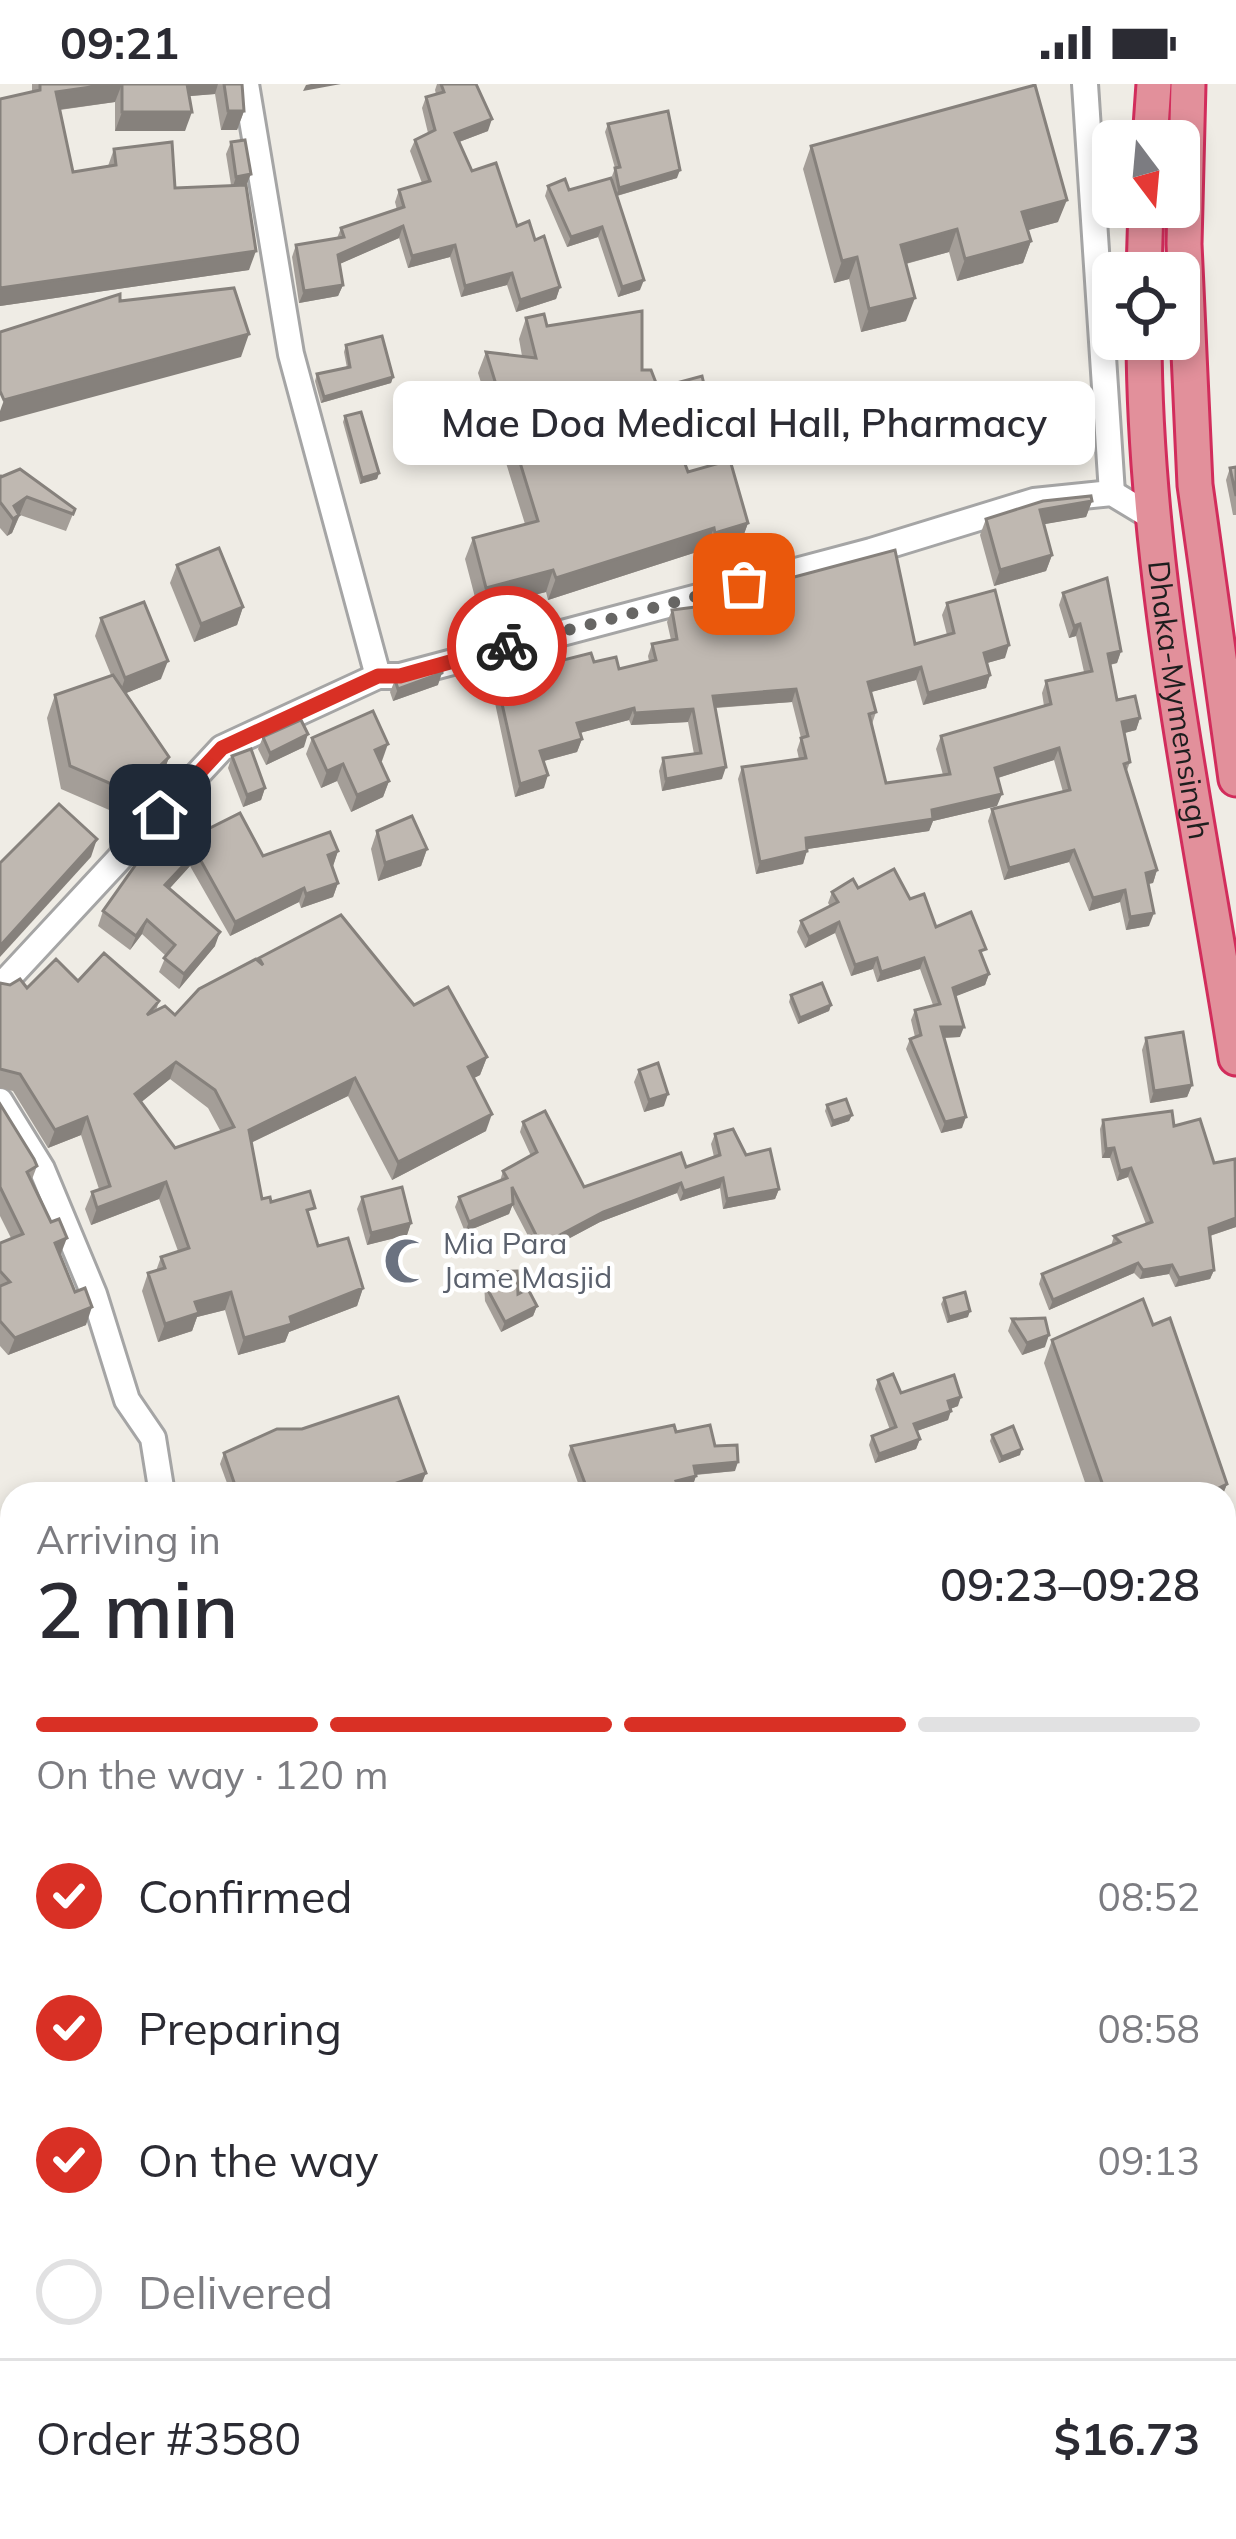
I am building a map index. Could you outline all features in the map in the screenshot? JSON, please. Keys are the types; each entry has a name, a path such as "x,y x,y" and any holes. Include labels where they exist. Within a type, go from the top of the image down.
{"highway":[{"path":"1151,120 1154,84"},
{"name":"Dhaka-Mymensingh","path":"1188,84 1184,244 1195,484 1236,779"},
{"name":"Dhaka-Mymensingh","path":"1145,360 1155,519 1236,1058"}],"street":[{"path":"246,84 291,354 378,676"},
{"path":"1085,84 1112,493"},
{"path":"0,987 222,748 378,676 400,676 871,551 1034,501 1112,493 1155,519"},
{"path":"0,1101 42,1169 94,1294 128,1400 153,1438 160,1482"}],"building":[{"path":"40,84 112,84 56,92 73,172 116,165 114,149 172,142 175,188 246,185 256,251 0,288 0,99 40,90"},
{"path":"122,84 187,84 192,112 122,112"},
{"path":"224,84 242,84 244,111 228,111"},
{"path":"441,84 476,84 492,119 455,133 472,171 496,163 517,226 529,221 535,240 544,236 560,287 520,300 512,273 465,286 455,245 412,256 403,226 338,255 343,285 304,291 296,245 344,237 341,228 404,207 399,190 430,181 415,140 435,130 426,97 444,92"},
{"path":"1035,85 1067,200 1022,212 1031,241 965,259 957,229 901,245 915,298 869,309 857,257 842,261 811,146"},
{"path":"668,111 680,170 619,188 615,168 620,167 608,124"},
{"path":"245,140 251,174 236,177 231,142"},
{"path":"611,178 644,280 622,287 602,227 571,237 548,186 565,179 569,190"},
{"path":"234,288 249,334 4,400 0,332 120,294 120,301"},
{"path":"642,311 642,370 651,370 658,388 702,376 709,405 720,402 726,424 675,437 688,472 730,460 748,523 715,533 714,528 556,578 553,570 486,588 473,538 538,521 486,352 536,358 526,318 544,314 547,326"},
{"path":"382,336 393,377 324,397 317,374 350,367 346,345"},
{"path":"361,412 379,473 362,478 345,416"},
{"path":"20,469 75,509 73,514 27,497 14,506 19,515 13,519 0,502 0,475"},
{"path":"1091,496 1092,501 1040,510 1052,555 1000,570 986,519 1043,501"},
{"path":"219,548 243,607 201,624 177,565"},
{"path":"895,550 915,644 954,633 947,603 995,590 1009,645 984,653 990,675 928,693 921,667 868,682 876,712 869,714 886,783 950,774 941,736 1051,704 1046,681 1092,671 1080,624 1074,626 1063,593 1107,578 1121,651 1108,654 1117,700 1135,696 1140,718 1122,722 1130,762 1124,764 1157,870 1146,873 1154,913 1130,917 1125,890 1093,898 1074,850 1009,868 992,809 1070,790 1059,748 995,768 1002,794 932,810 933,819 806,838 807,851 760,862 742,767 806,758 801,738 808,736 796,689 713,696 726,767 666,779 663,758 701,753 693,709 635,713 634,708 577,723 582,739 540,751 548,775 520,784 496,677 591,653 594,662 616,657 619,669 656,660 652,644 677,639 672,610 756,599 753,588"},
{"path":"144,602 168,661 125,678 101,618"},
{"path":"442,671 398,689 395,680"},
{"path":"113,675 169,757 132,793 70,766 55,695"},
{"path":"373,711 388,744 375,750 389,781 357,795 343,764 327,771 312,738"},
{"path":"301,720 308,734 270,753 263,737"},
{"path":"251,749 265,788 247,795 232,756"},
{"path":"59,804 97,839 0,946 0,863"},
{"path":"240,813 263,856 330,832 338,851 328,855 338,883 306,894 304,888 235,922 196,852 165,885 220,932 184,974 164,958 175,945 147,920 136,936 103,911 161,829 178,844"},
{"path":"412,816 427,849 385,863 377,831"},
{"path":"894,869 910,899 924,894 936,927 971,912 986,949 980,951 989,974 953,988 964,1027 941,1027 966,1117 945,1122 910,1039 921,1035 915,1010 940,1004 924,958 881,972 877,958 855,965 839,922 809,937 801,921 838,902 832,892 853,879 858,888"},
{"path":"341,915 414,1005 448,987 487,1057 468,1067 492,1114 398,1162 355,1078 249,1130 262,1199 270,1197 271,1202 310,1191 315,1208 307,1210 318,1246 348,1238 363,1288 290,1317 292,1324 244,1338 231,1292 195,1302 199,1313 165,1324 148,1273 165,1268 161,1257 189,1248 166,1182 97,1208 92,1192 110,1186 87,1117 55,1130 20,1074 0,1069 0,983 10,985 20,979 27,988 56,959 78,981 104,953 159,1001 147,1015 165,1006 175,1015 199,989 256,959 263,965 259,958","holes":["176,1062 215,1090 234,1127 175,1148 135,1094"]},
{"path":"822,983 831,1005 800,1018 791,995"},
{"path":"1183,1032 1192,1085 1154,1091 1146,1038"},
{"path":"658,1063 668,1094 649,1100 639,1070"},
{"path":"846,1099 852,1115 833,1121 827,1105"},
{"path":"0,1104 34,1159 37,1166 27,1172 51,1222 59,1219 67,1238 55,1243 75,1292 85,1288 92,1307 15,1338 0,1321 0,1286 10,1282 0,1271 0,1243 23,1234 0,1187"},
{"path":"545,1111 584,1187 681,1153 686,1167 720,1155 715,1134 733,1129 746,1155 770,1149 779,1189 727,1199 723,1178 684,1191 681,1183 603,1212 541,1245 512,1187 513,1204 469,1222 459,1197 507,1178 503,1171 537,1152 523,1122"},
{"path":"1172,1111 1174,1126 1200,1119 1214,1163 1235,1159 1236,1218 1209,1228 1214,1270 1179,1278 1172,1265 1143,1270 1138,1263 1053,1300 1042,1274 1120,1242 1114,1236 1152,1222 1131,1168 1120,1171 1114,1148 1106,1149 1103,1120"},
{"path":"402,1187 411,1223 371,1233 362,1197"},
{"path":"517,1271 518,1294 528,1289 537,1306 505,1322 489,1292 487,1272"},
{"path":"965,1292 970,1311 949,1317 944,1298"},
{"path":"1143,1299 1153,1325 1170,1318 1226,1482 1102,1482 1052,1340"},
{"path":"1045,1318 1049,1335 1027,1343 1012,1319"},
{"path":"893,1374 901,1393 954,1375 961,1397 948,1401 951,1411 914,1424 920,1439 879,1454 872,1436 896,1427 878,1380"},
{"path":"398,1397 426,1473 400,1482 234,1482 224,1453 277,1429 302,1429"},
{"path":"674,1425 676,1432 710,1425 715,1446 737,1445 738,1462 694,1466 696,1476 676,1482 584,1482 571,1446"},
{"path":"1013,1426 1022,1449 1002,1457 992,1435"}],"way so far":[{"path":"507,646 744,584"}],"place":[{"name":"Mae Doa Medical Hall, Pharmacy","path":"744,584"},
{"name":"Mia Para Jame Masjid","path":"407,1261"}],"route":[{"path":"160,815 222,748 378,676 400,676 507,646"}]}
